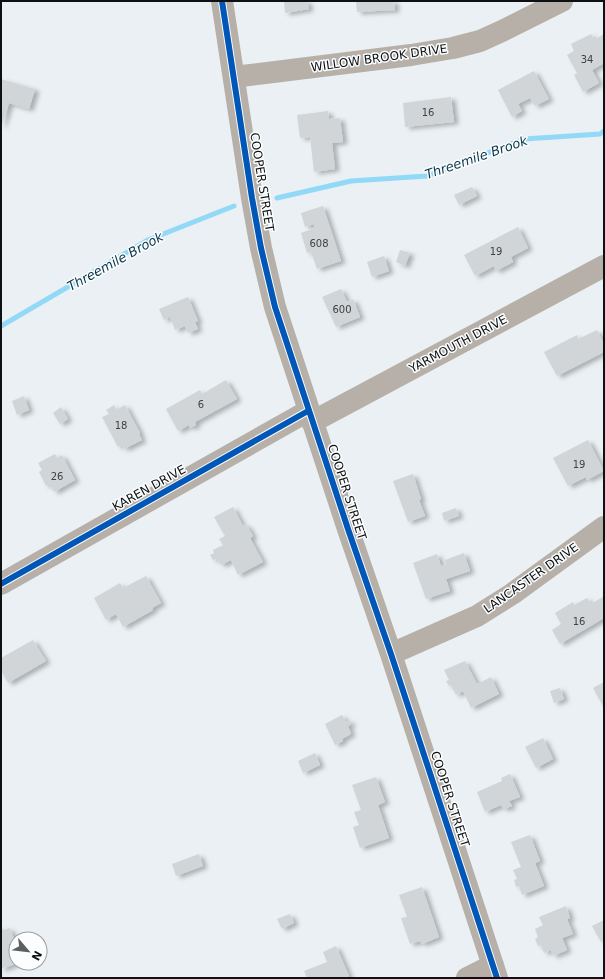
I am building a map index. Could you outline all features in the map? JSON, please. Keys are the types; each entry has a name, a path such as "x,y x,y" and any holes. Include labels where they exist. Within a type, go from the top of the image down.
{"street":[{"name":"COOPER STREET","path":"222,1 252,198 275,307 495,971"},
{"name":"WILLOW BROOK DRIVE","path":"234,77 411,55 453,48 480,41 562,1"},
{"name":"YARMOUTH DRIVE","path":"310,416 604,266"},
{"name":"KAREN DRIVE","path":"1,584 310,416"},
{"name":"LANCASTER DRIVE","path":"391,654 477,616 512,594 604,527"},
{"path":"467,978 495,971"}],"building":[{"path":"284,1 307,1 309,9 285,13"},
{"path":"356,1 394,1 395,10 357,12"},
{"path":"591,34 594,40 604,34 604,63 592,70 599,83 583,92 574,75 577,73 567,55 574,51 571,44"},
{"path":"534,71 549,99 535,106 530,98 518,104 522,111 512,117 498,90"},
{"path":"1,79 35,89 29,109 9,103 1,128"},
{"path":"451,97 454,122 405,127 403,103"},
{"path":"328,111 329,119 340,118 343,142 332,143 335,169 314,172 310,137 300,138 297,115"},
{"path":"472,187 477,196 459,205 454,195"},
{"path":"323,206 341,261 317,269 311,252 307,253 301,233 315,228 314,224 305,227 301,213"},
{"path":"518,227 528,248 511,257 513,262 496,271 494,266 475,276 464,255"},
{"path":"400,250 410,253 405,266 396,262"},
{"path":"384,256 389,271 372,277 367,262"},
{"path":"341,289 347,302 353,299 360,317 336,327 322,297"},
{"path":"188,297 198,321 195,322 198,329 188,333 185,326 175,330 170,317 164,320 159,309"},
{"path":"597,330 604,344 604,352 557,376 544,352 577,335 578,339"},
{"path":"226,380 237,399 195,422 196,425 190,428 189,425 178,431 166,409 200,390 202,394"},
{"path":"24,396 29,410 17,415 12,401"},
{"path":"114,405 116,410 125,405 140,433 139,434 142,440 124,449 122,444 118,447 102,417 109,414 106,410"},
{"path":"61,407 68,419 60,424 53,413"},
{"path":"588,440 604,471 587,480 586,477 568,486 553,458"},
{"path":"55,454 57,458 62,455 75,480 54,492 50,484 46,486 39,472 42,470 38,463"},
{"path":"413,474 421,499 419,500 425,516 408,522 393,481"},
{"path":"233,507 243,526 246,524 253,536 250,538 263,562 238,575 231,560 221,565 217,559 213,560 210,555 214,553 213,550 223,545 219,539 225,536 214,517"},
{"path":"456,508 459,516 444,521 442,513"},
{"path":"464,553 470,571 446,579 450,591 426,599 413,563 437,554 441,566 446,564 445,560"},
{"path":"146,576 161,603 152,608 153,610 123,627 116,614 106,620 94,598 120,583 123,588"},
{"path":"604,596 604,618 560,644 552,630 561,624 555,613 573,602 574,605 587,598 591,604"},
{"path":"33,640 46,661 8,683 1,671 1,658"},
{"path":"465,661 477,684 491,677 499,694 471,708 463,691 456,695 451,685 449,686 446,681 449,680 444,670"},
{"path":"604,682 604,708 593,688"},
{"path":"560,688 564,699 554,703 550,691"},
{"path":"342,715 346,722 350,720 351,724 348,726 351,734 342,739 343,741 335,745 325,724"},
{"path":"543,738 553,759 536,768 525,747"},
{"path":"315,753 320,765 303,773 298,761"},
{"path":"510,774 520,797 509,801 512,806 504,809 501,805 485,812 477,792 502,781 501,778"},
{"path":"376,777 385,802 378,805 389,838 360,848 353,827 359,825 354,812 361,810 352,785"},
{"path":"530,835 540,861 535,863 544,886 522,895 519,886 516,887 514,880 517,879 513,870 521,867 511,842"},
{"path":"199,854 203,866 176,876 172,864"},
{"path":"422,887 439,937 422,944 420,941 410,944 401,918 407,917 399,895"},
{"path":"566,906 570,918 567,919 573,934 562,938 567,950 553,956 551,950 544,953 541,945 538,946 535,939 538,937 535,929 543,925 539,917"},
{"path":"290,914 294,923 282,929 277,919"},
{"path":"604,920 604,940 601,942 592,926"},
{"path":"1,925 3,930 10,928 11,931 8,931 8,966 1,969"},
{"path":"336,946 349,976 345,978 307,978 304,971 327,962 323,952"}],"waterway":[{"name":"Threemile Brook","path":"277,198 351,181 427,176 524,139 600,134 604,131"},
{"name":"Threemile Brook","path":"1,326 148,240 234,206"}],"cycle path":[{"path":"222,1 252,198 261,248 275,307 497,978"},
{"path":"1,584 308,411"}]}
